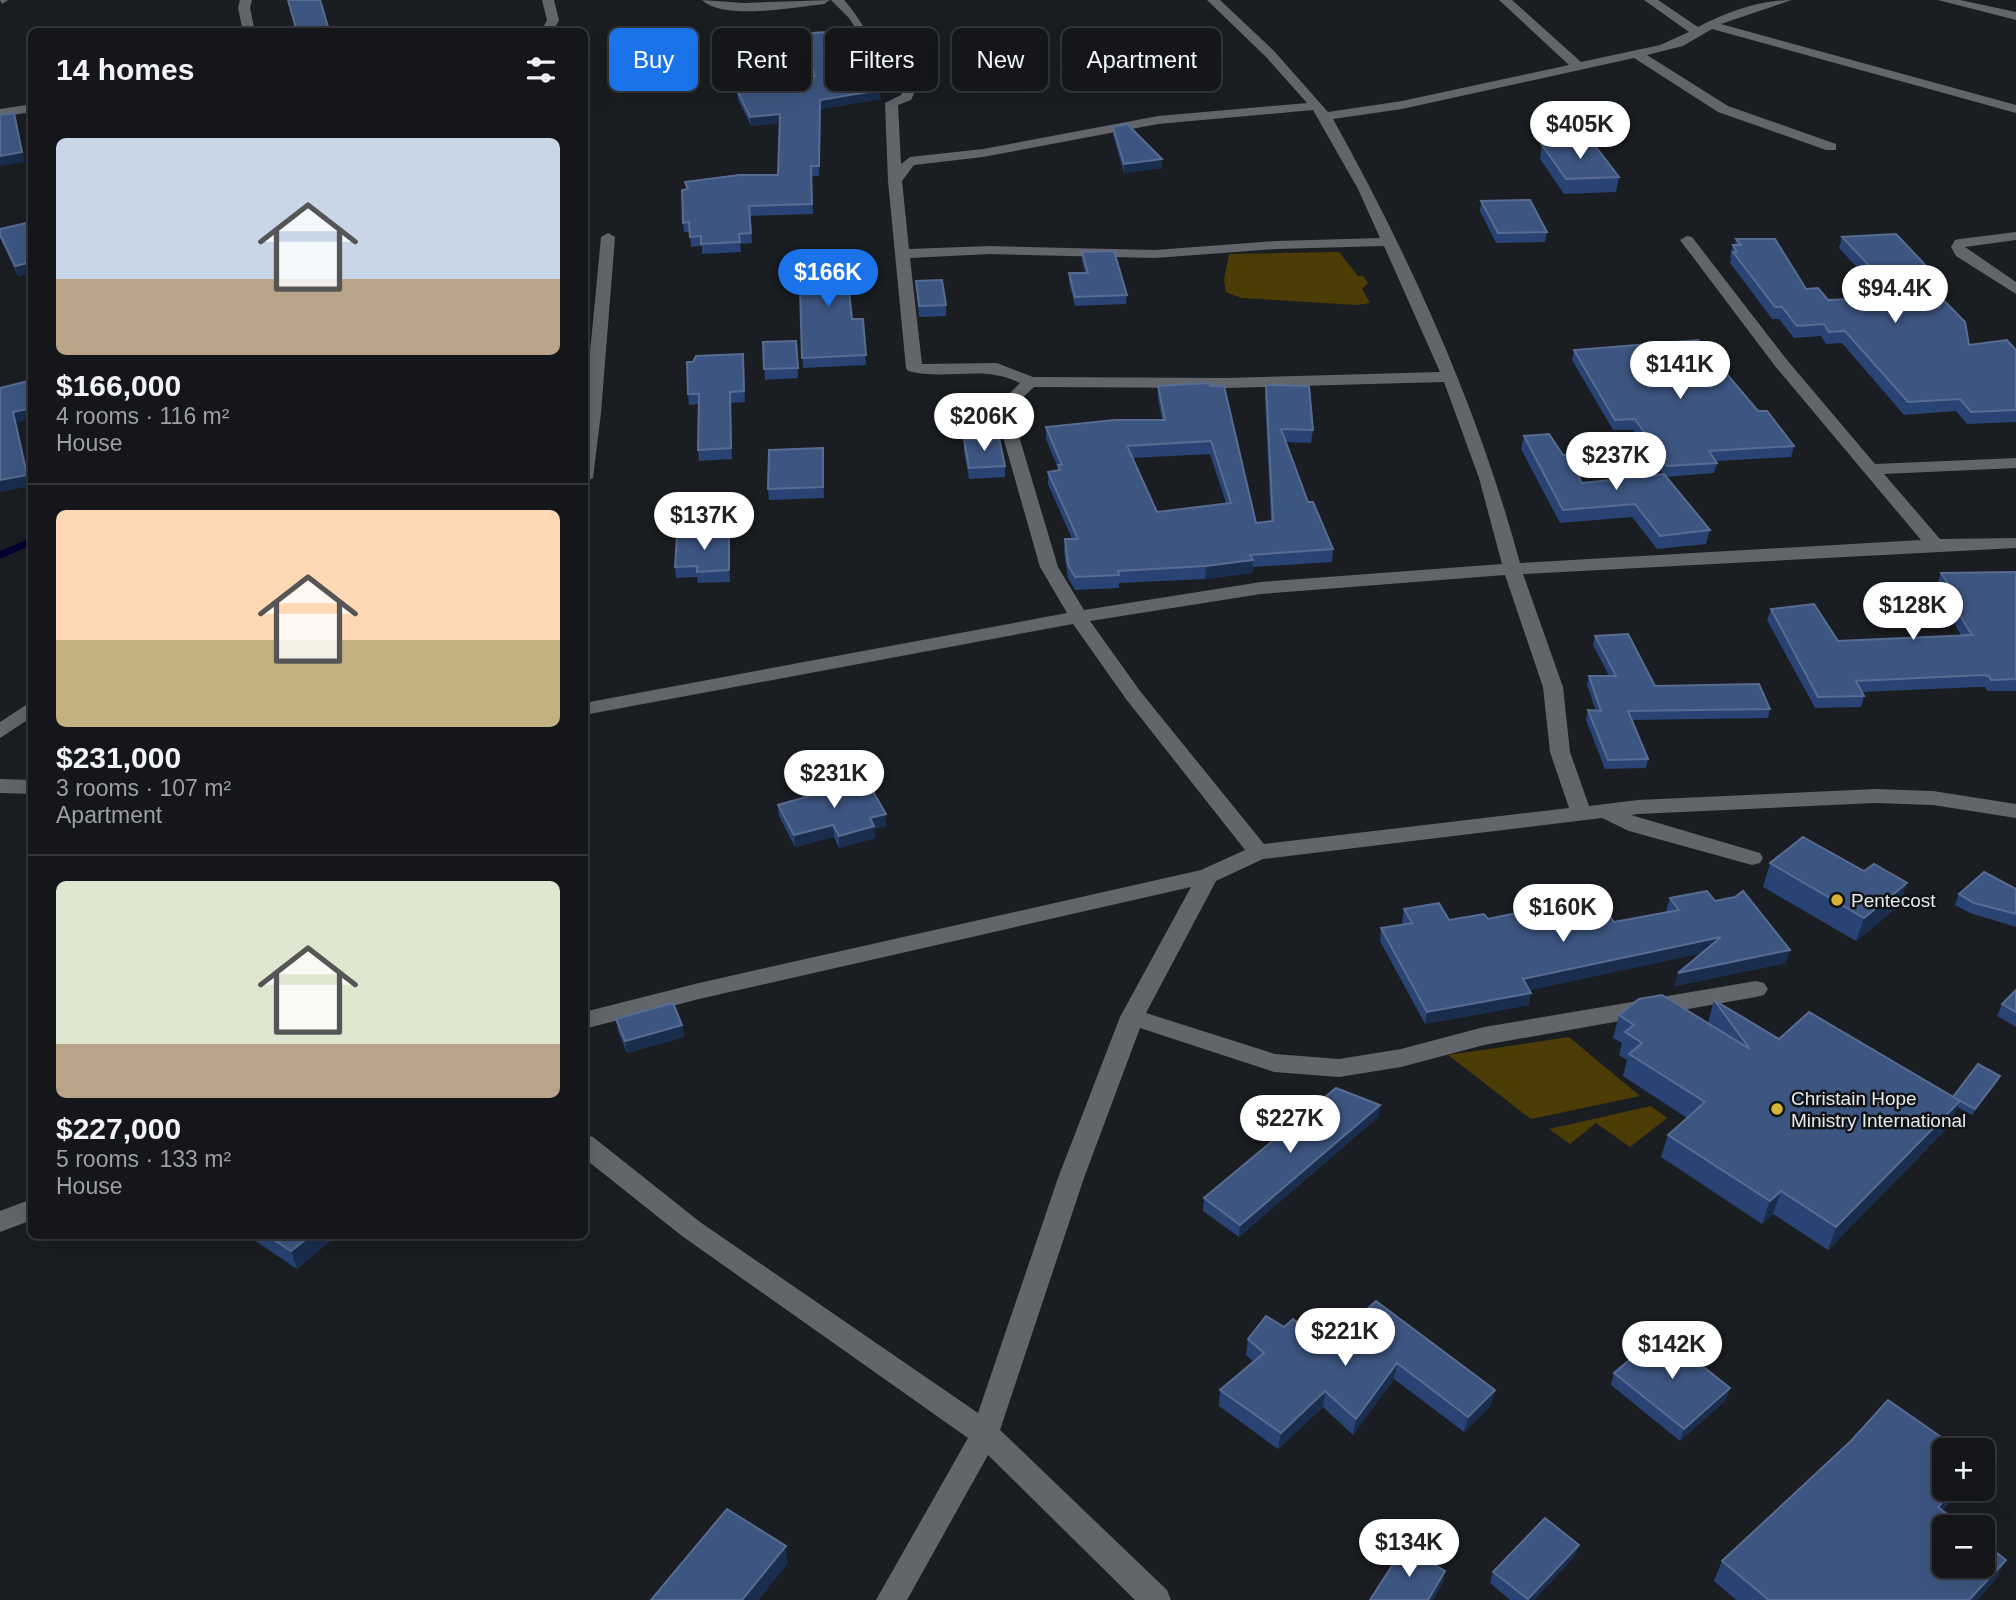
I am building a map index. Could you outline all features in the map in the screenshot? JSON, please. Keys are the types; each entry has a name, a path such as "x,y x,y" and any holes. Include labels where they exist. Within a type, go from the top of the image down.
{"street":[{"path":"246,0 244,8 248,28"},
{"path":"548,0 554,20 549,28"},
{"path":"708,0 716,6 734,6 824,0"},
{"path":"837,0 853,16 887,67 905,74 913,83 906,97 891,103 895,181 905,254 914,368 986,366 1009,370 1030,383 1226,383 1450,377"},
{"path":"1213,0 1270,54 1321,111 1365,189 1450,377 1488,478 1511,569 1553,688 1560,752 1583,816"},
{"path":"1505,0 1577,65"},
{"path":"1650,0 1698,33"},
{"path":"895,181 910,161 983,153 1158,120 1402,105 1679,43 1710,25 1786,0"},
{"path":"1944,0 2016,16"},
{"path":"1710,25 2016,109"},
{"path":"1635,53 1723,109 1831,147"},
{"path":"0,113 28,109"},
{"path":"2016,236 1960,243 1958,247 1961,253 2016,289"},
{"path":"589,412 608,237"},
{"path":"1687,240 1781,363 1935,545"},
{"path":"905,254 990,250 1155,254 1277,245 1388,242"},
{"path":"1030,383 1010,401 1007,423 1049,567 1078,617 1133,695 1259,852"},
{"path":"1873,469 2016,463"},
{"path":"588,708 1078,617 1261,588 1511,569 1935,545 2016,544"},
{"path":"0,732 28,710"},
{"path":"0,786 28,787"},
{"path":"588,1020 699,992 1207,876 1259,852 1583,816 1638,807 1875,796 1933,798 2016,811"},
{"path":"1607,812 1637,826 1752,858"},
{"path":"891,1600 985,1434 1070,1178 1132,1017 1186,920 1207,876"},
{"path":"1132,1017 1274,1063 1339,1068 1401,1058 1484,1036 1756,989"},
{"path":"588,1147 691,1229 985,1434 1156,1600"},
{"path":"0,1222 28,1211"}],"shaded area":[{"path":"1339,252 1358,276 1363,276 1368,283 1362,289 1370,303 1357,305 1241,298 1226,292 1224,280 1229,254"},
{"path":"1569,1037 1640,1096 1531,1119 1448,1055"},
{"path":"1651,1106 1667,1118 1630,1147 1596,1123 1570,1144 1549,1129"}],"building":[{"path":"288,0 320,0 328,28 296,28"},
{"path":"825,32 825,91 874,91 820,100 819,166 811,166 812,204 749,206 751,233 739,234 740,242 701,244 701,236 690,237 689,222 683,223 682,190 688,189 685,182 739,175 778,175 780,114 750,117 737,91 811,91 811,77 815,76 811,65 811,33"},
{"path":"14,113 22,152 0,156 0,115"},
{"path":"1127,124 1162,159 1124,164 1113,127"},
{"path":"1593,143 1619,177 1566,179 1542,145"},
{"path":"1530,200 1547,232 1498,233 1481,201"},
{"path":"27,223 28,263 15,266 0,235 0,229"},
{"path":"1896,234 1929,269 1914,270 1965,322 1969,345 2007,340 2016,350 2016,410 1971,412 1960,399 1908,402 1845,331 1829,332 1824,324 1797,326 1782,307 1775,307 1733,252 1737,252 1733,245 1741,245 1736,239 1775,239 1806,289 1818,288 1828,300 1899,297 1842,237"},
{"path":"1114,251 1127,295 1075,297 1069,273 1088,273 1082,252"},
{"path":"845,253 852,319 863,319 866,355 802,358 799,254"},
{"path":"942,280 946,305 919,306 916,281"},
{"path":"1698,340 1758,411 1767,411 1794,446 1709,451 1717,463 1667,466 1635,419 1615,420 1574,350"},
{"path":"796,341 798,368 764,369 763,342"},
{"path":"743,354 744,391 730,392 731,448 698,450 699,394 688,394 687,362 693,362 696,356"},
{"path":"28,381 28,409 13,412 27,475 0,480 0,388"},
{"path":"1209,383 1210,386 1224,386 1256,523 1273,521 1266,385 1309,386 1313,430 1281,429 1308,502 1313,502 1333,549 1250,555 1253,560 1206,566 1118,571 1119,575 1075,577 1068,565 1065,539 1078,539 1048,472 1060,470 1058,465 1062,465 1046,427 1115,420 1165,420 1158,386","holes":["1211,441 1231,503 1157,512 1127,446"]},
{"path":"1549,434 1563,455 1567,455 1582,483 1664,474 1710,530 1660,536 1635,504 1563,510 1524,436"},
{"path":"999,438 1005,466 969,468 964,440"},
{"path":"823,448 823,487 768,489 769,450"},
{"path":"729,533 729,570 697,572 697,566 675,567 677,536"},
{"path":"2016,572 2016,679 1991,680 1989,676 1982,675 1856,681 1864,696 1818,697 1771,609 1814,604 1838,641 1972,635 1947,594 1955,594 1941,573"},
{"path":"1628,634 1655,686 1759,684 1770,709 1628,711 1648,759 1608,760 1588,710 1601,711 1589,676 1616,676 1595,636"},
{"path":"867,781 886,814 870,818 874,826 839,836 833,825 794,835 778,805 817,794 816,792"},
{"path":"1803,837 1864,871 1874,864 1907,883 1864,918 1770,863"},
{"path":"1984,872 2016,889 2016,914 1974,903 1959,894"},
{"path":"1707,891 1715,901 1735,897 1743,891 1790,950 1678,973 1721,937 1523,979 1531,993 1427,1012 1381,928 1412,923 1404,909 1439,903 1449,920 1484,914 1488,919 1579,900 1587,910 1603,907 1614,922 1679,910 1670,898"},
{"path":"2016,990 2016,1012 2002,1004"},
{"name":"Christain Hope Ministry International","path":"1662,995 1750,1049 1714,1000 1779,1039 1809,1012 1960,1101 1836,1227 1781,1191 1770,1201 1668,1135 1705,1102 1629,1054 1642,1043 1625,1032 1634,1025 1619,1015 1639,999"},
{"path":"673,1003 682,1025 625,1041 616,1019"},
{"path":"1978,1064 2000,1076 1975,1109 1953,1097"},
{"path":"1336,1088 1380,1105 1240,1225 1204,1198"},
{"path":"273,1239 306,1239 291,1251"},
{"path":"1376,1301 1495,1390 1468,1417 1397,1363 1356,1419 1325,1391 1281,1433 1220,1390 1264,1353 1248,1339 1266,1316 1284,1327 1293,1319 1327,1345"},
{"path":"1661,1333 1730,1388 1684,1429 1614,1373"},
{"path":"1888,1400 1942,1438 1932,1438 1932,1501 1943,1501 1938,1507 1948,1515 1932,1515 1932,1578 1989,1578 1969,1600 1769,1600 1722,1561 1851,1441"},
{"path":"727,1509 786,1546 742,1600 651,1600"},
{"path":"1545,1518 1579,1545 1528,1599 1493,1572"},
{"path":"1404,1547 1445,1571 1428,1600 1370,1600"},
{"path":"1995,1551 2006,1560 1995,1572"}],"waterway":[{"path":"0,555 28,543"}],"place":[{"name":"Pentecost","path":"1837,900"},
{"name":"Christain Hope Ministry International","path":"1777,1109"}]}
